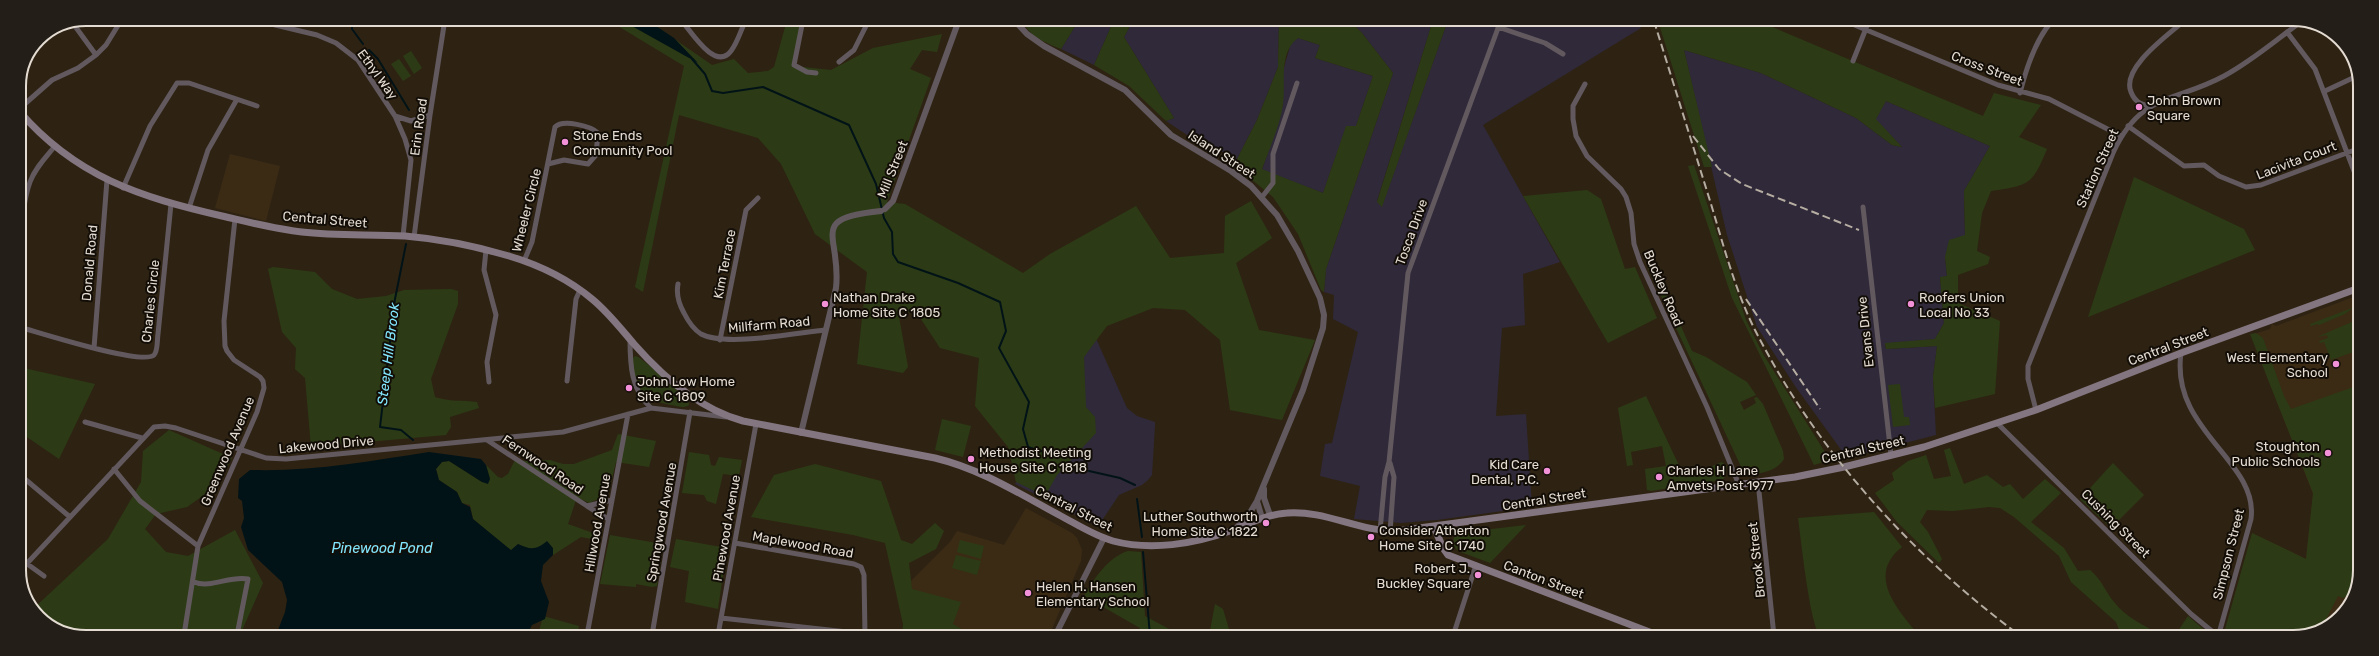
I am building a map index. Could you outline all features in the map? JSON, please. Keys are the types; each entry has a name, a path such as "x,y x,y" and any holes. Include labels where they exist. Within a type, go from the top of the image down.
{"main road":[{"name":"Central Street","path":"26,117 55,146 107,180 123,188 171,204 235,219 302,232 414,237 486,250 524,261 559,277 580,290 600,306 630,339 676,384 702,403 731,418 801,433 935,458 963,466 993,479 1104,538 1130,544 1169,544 1198,540 1234,529 1270,515 1301,513 1390,532 1740,485 1844,467 1998,424 2181,353 2353,290"},
{"name":"Canton Street","path":"1434,527 1446,553 1644,630"}],"street":[{"path":"26,103 46,84 96,55 106,45 118,26"},
{"name":"Ethyl Way","path":"280,26 318,35 343,47 363,66 395,116 405,139 411,160 403,236"},
{"name":"Erin Road","path":"414,237 430,115 444,26"},
{"path":"686,26 707,51 718,57 726,55 732,49 743,26"},
{"path":"802,26 794,65 796,68 816,73"},
{"path":"839,62 854,50 866,26"},
{"name":"Mill Street","path":"801,433 837,279 832,233 834,225 849,215 883,210 893,201 957,26"},
{"name":"Island Street","path":"1020,26 1027,34 1044,46 1125,90 1172,135 1231,171 1262,197 1277,215 1298,251 1320,298 1324,320 1312,367 1258,501 1248,516 1234,529"},
{"name":"Cross Street","path":"1856,26 2020,93 2049,99 2121,136"},
{"path":"1853,61 1867,26"},
{"path":"2020,93 2026,72 2041,36 2048,26"},
{"path":"2138,115 2135,99 2128,83 2134,69 2179,26"},
{"name":"Station Street","path":"2036,410 2028,379 2028,366 2121,136 2138,115 2150,106 2224,76 2254,58 2295,26"},
{"path":"76,27 96,55"},
{"path":"1498,27 1545,43 1562,54"},
{"name":"Tosca Drive","path":"1380,531 1385,477 1389,462 1408,273 1498,27"},
{"path":"2287,32 2315,69 2325,91 2353,168"},
{"path":"2325,91 2352,78"},
{"path":"123,188 154,119 174,86 180,82 189,83 256,106"},
{"path":"1262,197 1273,183 1273,154 1297,83"},
{"name":"Buckley Road","path":"1585,84 1573,106 1573,119 1580,146 1626,197 1631,213 1634,244 1640,262 1707,407 1740,485"},
{"path":"2135,99 2142,104 2150,106"},
{"path":"189,208 208,150 236,100"},
{"name":"Ethyl Way","path":"395,116 411,121 430,115"},
{"name":"Wheeler Circle","path":"524,261 532,242 548,164 550,145 557,124 564,123 592,129 598,133 596,155 588,164 564,160 548,164"},
{"name":"Lacivita Court","path":"2128,126 2184,166 2204,165 2219,176 2249,188 2261,186 2353,150"},
{"path":"26,203 30,182 35,171 55,146"},
{"name":"Donald Road","path":"94,348 107,180"},
{"name":"Kim Terrace","path":"720,340 746,210 758,198"},
{"name":"Charles Circle","path":"26,329 94,348 145,358 153,356 156,352 171,204"},
{"name":"Evans Drive","path":"1863,207 1891,455"},
{"name":"Greenwood Avenue","path":"185,630 194,582 198,546 257,412 264,384 260,377 230,356 225,346 224,321 235,219"},
{"path":"486,250 484,270 496,315 488,362 489,382"},
{"name":"Millfarm Road","path":"678,284 677,294 688,320 702,334 720,340 825,330"},
{"path":"567,381 576,300 580,290"},
{"path":"630,339 633,378 641,398 651,408"},
{"name":"Simpson Street","path":"2181,353 2180,378 2186,402 2194,416 2245,484 2251,500 2251,519 2220,630"},
{"name":"Lakewood Drive","path":"28,562 142,438 154,427 165,426 266,458 286,459 563,432 651,408"},
{"name":"Central Street","path":"651,408 731,418"},
{"name":"Springwood Avenue","path":"653,630 690,412"},
{"name":"Hillwood Avenue","path":"588,630 628,414"},
{"path":"85,422 142,438"},
{"name":"Pinewood Avenue","path":"719,630 756,424"},
{"name":"Cushing Street","path":"1998,424 2191,614 2210,630"},
{"name":"Fernwood Road","path":"487,440 608,519"},
{"name":"Tosca Drive","path":"1389,462 1394,477 1390,532"},
{"path":"114,469 140,502 198,546"},
{"path":"26,480 70,516"},
{"name":"Island Street","path":"1265,482 1264,498 1270,515"},
{"name":"Brook Street","path":"1758,482 1773,630"},
{"name":"Fernwood Road","path":"587,506 612,500"},
{"path":"1258,501 1262,518"},
{"path":"1058,630 1104,538"},
{"name":"Maplewood Road","path":"735,544 854,564 861,567 864,572 865,630"},
{"path":"28,562 44,576"},
{"path":"1456,630 1476,565"},
{"path":"194,582 200,585 210,584 238,576 248,579 238,630"},
{"path":"721,618 823,630"}],"shaded area":[{"path":"1075,26 1111,26 1094,65 1061,49"},
{"path":"1130,26 1279,26 1278,67 1257,120 1237,159 1190,137 1166,121 1174,118 1124,37"},
{"path":"1355,26 1431,26 1377,201 1382,206 1446,26 1640,26 1641,28 1483,125 1560,262 1523,274 1525,325 1502,328 1496,416 1526,414 1532,507 1437,520 1401,523 1354,519 1360,486 1320,476 1325,444 1332,443 1358,332 1333,319 1334,295 1324,292 1326,269 1393,73"},
{"path":"1298,38 1320,45 1315,58 1373,76 1356,126 1346,127 1323,193 1262,170 1283,105 1282,74 1291,43"},
{"path":"1684,50 1761,73 1856,118 1892,145 1902,147 1875,119 1886,101 1990,146 1964,191 1965,236 1945,257 1947,276 1940,278 1944,323 1935,339 1885,344 1886,349 1937,346 1933,377 1936,435 1847,458 1795,386 1757,327 1727,235"},
{"path":"230,154 280,166 266,221 215,208"},
{"name":"Stoughton Public Schools","path":"2353,297 2353,570 2351,585 2343,603 2329,618 2312,627 2293,630 2290,630 2252,533 2306,559 2313,494 2251,335 2270,329 2272,324 2276,326"},
{"path":"1090,325 1127,408 1137,416 1155,422 1152,475 1142,485 1119,495 1103,519 1095,525 1015,484"},
{"path":"1026,508 1072,533 1077,538 1082,550 1081,561 1052,630 912,630 911,581 950,542 957,531 1004,545"}],"green space":[{"path":"618,26 656,26 712,65 734,59 748,73 768,71 774,67 785,26 803,26 794,66 831,70 873,48 942,34 937,52 922,50 910,69 931,78 887,202 905,204 1023,273 1050,254 1136,206 1170,258 1224,253 1225,216 1251,201 1272,238 1236,263 1259,330 1315,340 1282,420 1230,410 1220,340 1185,310 1153,308 1107,326 1084,357 1086,407 1095,417 1096,433 1057,475 1045,496 1016,482 1008,447 975,406 979,358 940,348 917,313 898,311 908,367 903,373 857,364 867,272 815,234 781,164 758,138 679,115 643,292 635,287 684,66"},
{"path":"1025,26 1075,26 1061,49 1038,38"},
{"path":"1111,26 1130,26 1124,37 1174,118 1166,121 1129,86 1094,65"},
{"path":"1279,26 1355,26 1393,73 1326,269 1324,292 1321,290 1298,234 1273,197 1234,165 1257,120 1278,67","holes":["1298,38 1320,45 1315,58 1373,76 1356,126 1346,126 1323,193 1262,169 1282,112 1284,96 1284,69 1288,52 1292,44"]},
{"path":"1431,26 1446,26 1382,207 1377,202"},
{"path":"1660,26 1770,26 1983,116 1994,93 2041,105 2019,137 2047,149 2042,161 2033,177 2022,185 1991,191 1982,213 1977,251 1990,257 1988,264 1958,275 1958,303 2000,321 1995,394 1935,408 1933,377 1937,346 1886,349 1885,343 1935,339 1944,323 1940,277 1947,276 1945,257 1949,240 1965,235 1964,191 1990,146 1886,101 1876,119 1902,147 1892,145 1856,118 1761,73 1684,50 1712,167 1704,167"},
{"path":"411,51 422,68 414,74 403,56"},
{"path":"399,59 411,76 403,81 391,64"},
{"path":"1694,165 1746,320 1763,354 1830,460 1814,465 1732,298 1688,166"},
{"path":"2134,177 2244,229 2255,250 2088,317"},
{"path":"1587,190 1601,199 1625,269 1635,267 1657,318 1608,343 1523,196"},
{"path":"273,267 315,272 332,289 357,299 386,296 404,290 451,289 458,291 458,304 431,379 435,397 440,399 477,402 479,408 450,417 451,427 446,435 311,447 305,378 295,369 296,348 282,332 268,269"},
{"path":"1648,268 1655,268 1692,351 1706,357 1747,382 1756,395 1740,402 1744,410 1756,403 1754,398 1757,397 1763,404 1783,451 1784,459 1772,470 1745,475"},
{"path":"2353,306 2353,308 2345,314 2319,325 2317,324 2311,326 2310,324"},
{"path":"2353,321 2353,352 2331,360 2324,342 2320,343 2319,341 2328,338 2327,335 2317,337"},
{"name":"Stoughton Public Schools","path":"2256,333 2263,338 2284,396 2291,409 2353,387 2353,570 2351,585 2347,596 2343,598 2338,596 2326,620 2312,627 2293,630 2225,630 2252,533 2306,559 2313,493 2250,334"},
{"path":"635,356 645,362 688,399 689,405 683,407 660,403 646,396 638,386 632,359"},
{"path":"26,369 95,384 59,459 26,436"},
{"path":"1900,384 1904,417 1909,417 1910,425 1893,427 1888,385"},
{"path":"1646,396 1685,478 1694,474 1695,477 1702,474 1700,471 1722,462 1727,466 1725,477 1722,480 1651,491 1647,490 1645,469 1666,466 1662,446 1631,452 1633,465 1627,466 1618,408"},
{"path":"942,419 971,426 963,457 935,450"},
{"path":"169,430 232,458 218,485 187,507 156,514 145,529 166,552 188,556 235,530 263,583 242,630 86,630 71,628 53,620 37,605 108,539 141,482 143,451"},
{"path":"618,434 656,441 649,467 616,462 608,495 589,503 577,497 568,524 593,533 592,539 581,537 553,555 553,548 530,550 518,544 511,551 473,519 470,505 462,503 457,492 439,480 436,469 442,462 449,461 482,482 490,479 486,465 498,477 502,478 508,474 516,458 524,461 550,460 563,464 574,464 612,450"},
{"path":"1950,448 1964,484 1987,475 2003,487 2010,484 2023,499 2045,479 2061,493 2031,522 2064,548 2078,571 2090,570 2119,608 2151,630 2119,630 2116,622 2071,582 2059,556 2014,517 2000,508 1989,507 1953,511 1927,510 1920,522 1928,532 1942,559 1939,563 1897,522 1875,493 1894,480 1892,473 1908,461 1926,455 1934,479 1951,476 1944,450"},
{"path":"689,452 709,455 711,465 715,466 719,457 742,460 739,476 723,474 716,504 707,501 704,495 682,493"},
{"path":"2113,463 2144,495 2111,528 2080,499"},
{"path":"815,464 881,481 901,540 912,544 935,523 944,531 936,549 909,563 912,589 961,602 953,624 963,630 902,630 903,624 885,543 853,535 751,517 774,475"},
{"path":"1874,512 1902,547 1891,558 1886,570 1886,581 1889,593 1895,605 1914,630 1817,630 1810,601 1798,518"},
{"path":"1526,525 1490,563 1458,551 1453,545 1454,535 1458,533"},
{"path":"610,535 663,544 657,586 652,587 636,584 636,587 600,584"},
{"path":"676,539 727,548 718,609 685,602 689,571 670,567"},
{"path":"960,540 984,546 981,559 957,552"},
{"path":"1128,551 1141,552 1145,616 1171,630 1139,630 1140,628 1084,596 1102,569 1121,554"},
{"path":"956,555 981,561 977,575 952,568"},
{"path":"1215,604 1223,609 1229,630 1210,630"},
{"path":"543,616 579,626 578,630 539,630"},
{"path":"2188,616 2204,630 2179,630"}],"water":[{"path":"632,26 656,26 674,38 698,63"},
{"name":"Pinewood Pond","path":"429,452 481,459 486,465 490,479 488,484 482,482 449,461 442,462 436,469 439,480 457,492 462,503 470,507 473,519 511,550 518,544 533,548 540,546 547,541 553,548 553,555 543,565 541,581 549,602 545,619 532,625 530,630 278,630 285,612 287,600 282,582 248,550 241,527 244,518 242,501 238,498 239,479 250,470 317,468"}],"waterway":[{"name":"Steep Hill Brook","path":"352,26 352,29 363,44"},
{"name":"Steep Hill Brook","path":"369,50 378,59 409,110"},
{"path":"692,59 705,74 712,91 723,93 763,87 849,125 876,184 884,218 892,232 893,254 898,262 958,283 1000,302 1006,331 999,348 1029,402 1023,429 1028,447 1040,451 1072,454"},
{"name":"Steep Hill Brook","path":"406,244 395,299 380,427 401,430 413,440"},
{"path":"1089,471 1120,478 1135,485"},
{"path":"1137,499 1142,537"},
{"path":"1143,552 1150,630"}],"railway":[{"path":"1656,26 1736,284 1755,330 1780,375 1807,418 1870,499 1943,572 1981,606 2013,630"},
{"path":"1693,136 1719,169 1742,184 1859,230"},
{"path":"1746,299 1820,409"}],"place":[{"name":"John Brown Square","path":"2139,107"},
{"name":"Stone Ends Community Pool","path":"565,142"},
{"name":"Nathan Drake Home Site C 1805","path":"825,304"},
{"name":"Roofers Union Local No 33","path":"1911,304"},
{"name":"West Elementary School","path":"2336,364"},
{"name":"John Low Home Site C 1809","path":"629,388"},
{"name":"Stoughton Public Schools","path":"2328,453"},
{"name":"Methodist Meeting House Site C 1818","path":"971,459"},
{"name":"Kid Care Dental, P.C.","path":"1547,471"},
{"name":"Charles H Lane Amvets Post 1977","path":"1659,477"},
{"name":"Luther Southworth Home Site C 1822","path":"1266,523"},
{"name":"Consider Atherton Home Site C 1740","path":"1371,537"},
{"name":"Robert J. Buckley Square","path":"1478,575"},
{"name":"Helen H. Hansen Elementary School","path":"1028,593"}]}
